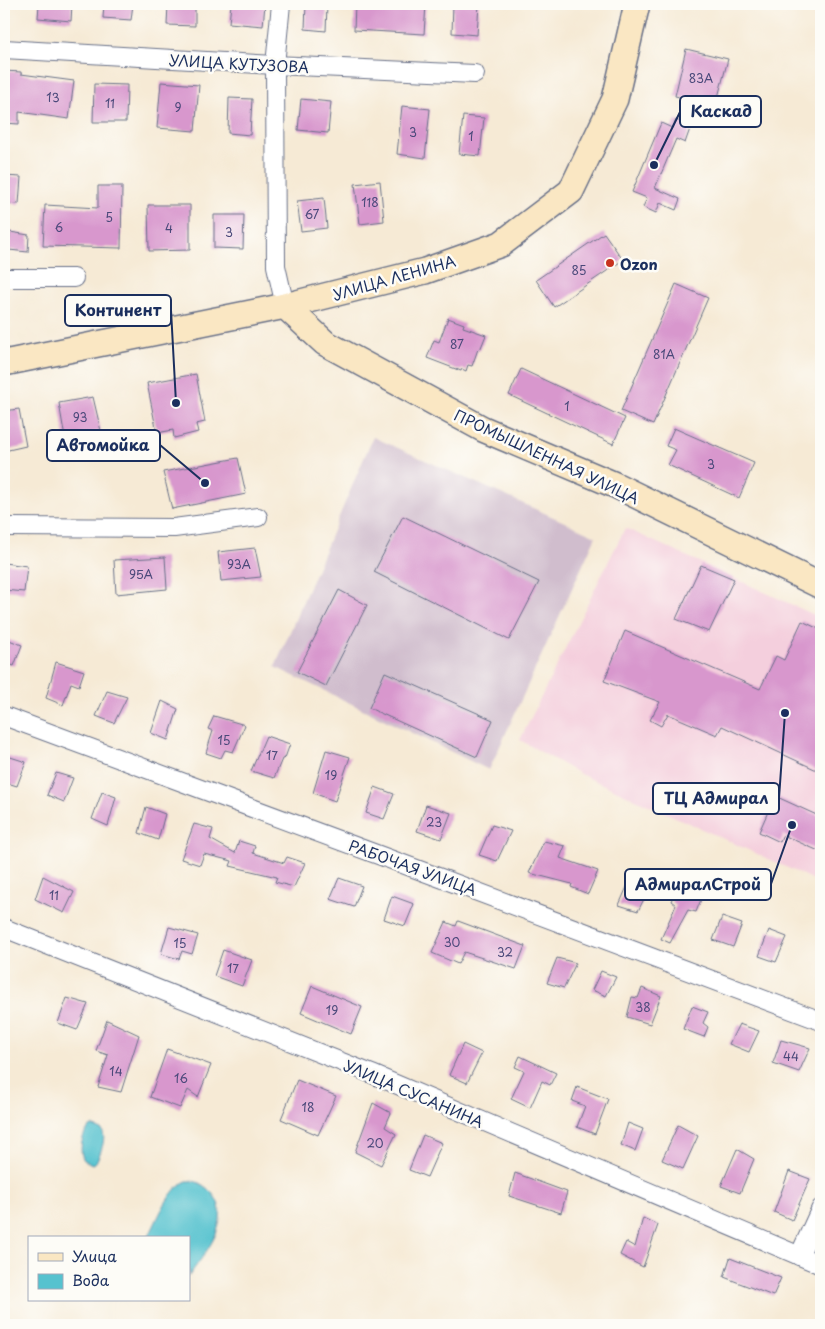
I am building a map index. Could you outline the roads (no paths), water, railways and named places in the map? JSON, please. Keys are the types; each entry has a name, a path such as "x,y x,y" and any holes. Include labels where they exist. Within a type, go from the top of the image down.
{"street":[{"path":"281,4 275,65 276,266 284,306"},
{"name":"УЛИЦА ЛЕНИНА","path":"4,363 284,306 425,271 501,244 571,191 615,99 637,4"},
{"name":"УЛИЦА КУТУЗОВА","path":"4,49 275,65 475,74"},
{"path":"4,278 74,278"},
{"name":"ПРОМЫШЛЕННАЯ УЛИЦА","path":"284,306 325,343 483,429 614,486 821,586"},
{"path":"4,527 174,528 258,517"},
{"name":"РАБОЧАЯ УЛИЦА","path":"4,716 821,1021"},
{"name":"УЛИЦА СУСАНИНА","path":"4,928 372,1074 821,1265"},
{"path":"799,1256 821,1208"}],"water":[{"path":"92,1126 102,1130 104,1138 96,1162 92,1164 84,1160 81,1147 83,1137"},
{"path":"187,1181 194,1181 206,1187 218,1202 220,1213 219,1225 215,1236 190,1275 190,1236 149,1236 169,1197 181,1184"}],"place":[{"name":"Каскад","path":"654,165"},
{"name":"Ozon","path":"610,263"},
{"name":"Континент","path":"176,403"},
{"name":"Автомойка","path":"205,483"},
{"name":"ТЦ Адмирал","path":"785,713"},
{"name":"АдмиралСтрой","path":"792,825"}]}
